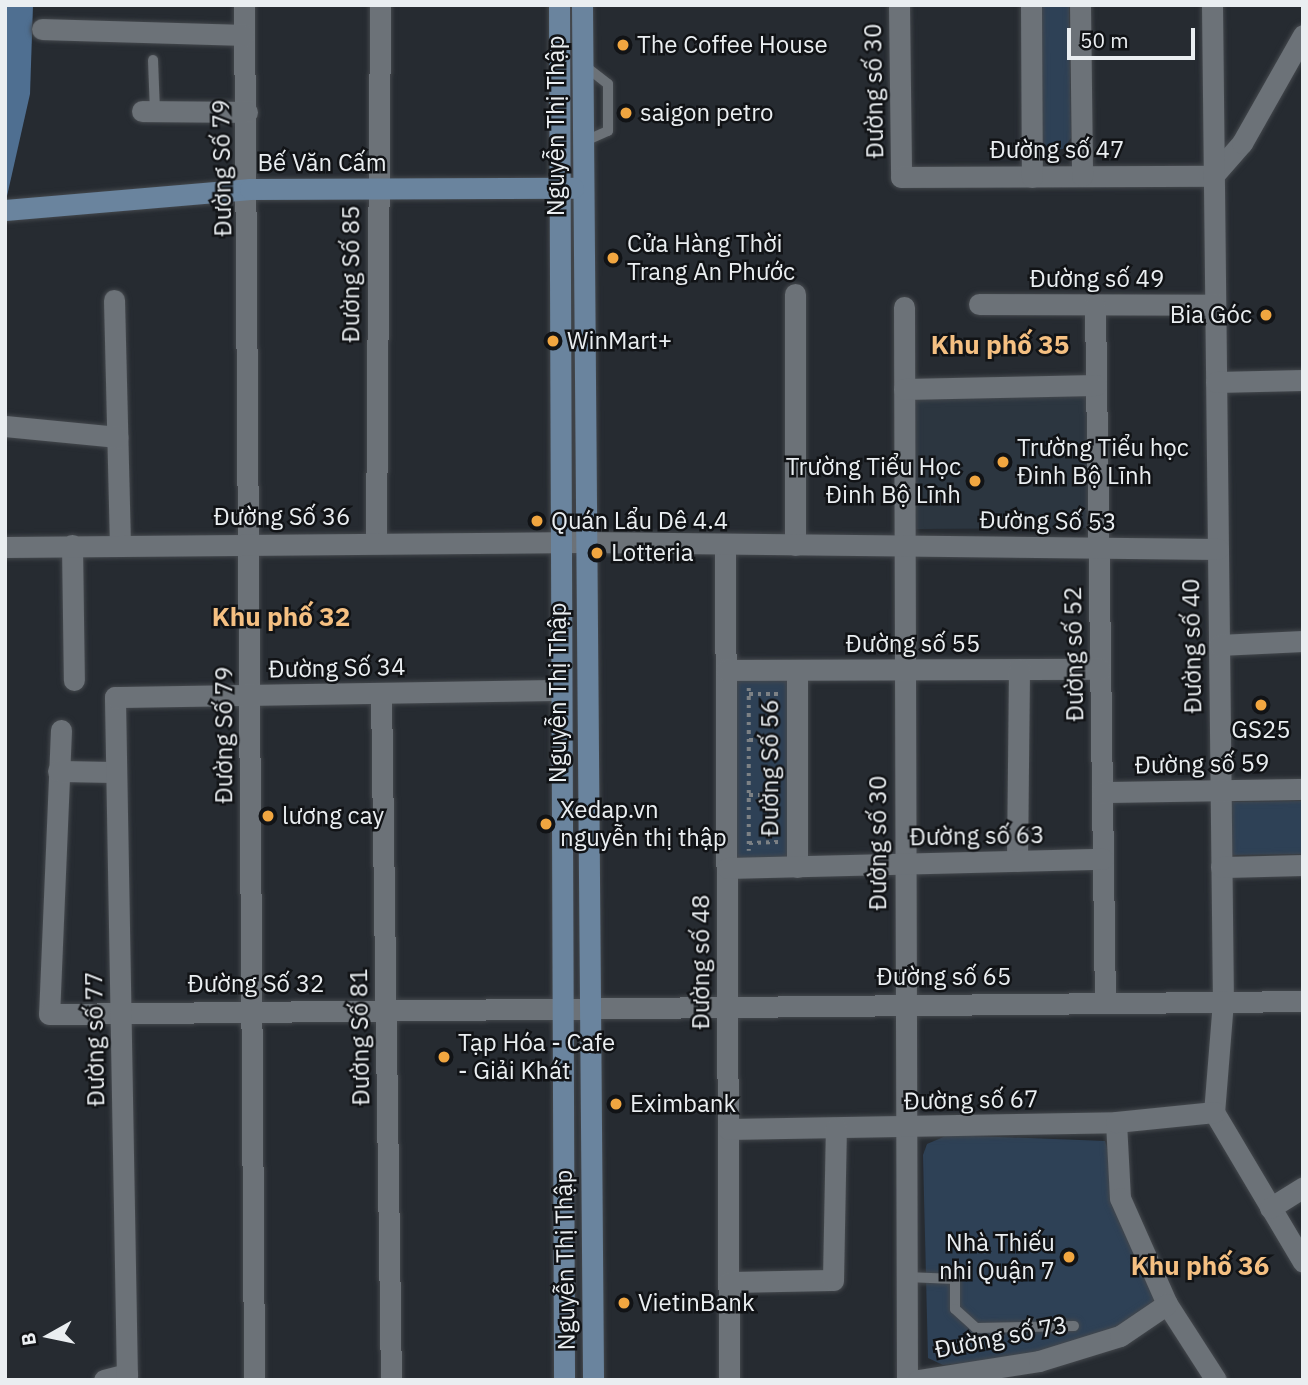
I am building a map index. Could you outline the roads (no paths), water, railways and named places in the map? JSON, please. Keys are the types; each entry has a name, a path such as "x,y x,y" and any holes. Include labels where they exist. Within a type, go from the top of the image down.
{"main road":[{"name":"Nguyễn Thị Thập","path":"559,5 560,1007 564,1380"},
{"name":"Nguyễn Thị Thập","path":"582,5 583,542 593,1380"},
{"name":"Bế Văn Cấm","path":"5,210 250,188 583,188"}],"street":[{"name":"Đường Số 79","path":"244,5 250,188 250,1010 254,1380"},
{"name":"Đường Số 85","path":"376,542 380,5"},
{"name":"Đường số 30","path":"899,5 901,177"},
{"path":"1031,5 1032,177"},
{"path":"1080,5 1082,176"},
{"name":"Đường số 40","path":"1212,5 1223,1001 1214,1112"},
{"path":"42,29 244,35"},
{"path":"1213,176 1242,142 1303,35"},
{"path":"149,111 247,112"},
{"name":"Đường số 47","path":"901,177 1213,176"},
{"path":"795,294 795,545"},
{"path":"114,300 120,543"},
{"name":"Đường số 49","path":"979,304 1215,305"},
{"name":"Đường số 52","path":"1095,306 1105,1002"},
{"name":"Đường số 30","path":"904,307 907,1380"},
{"path":"1216,382 1303,380"},
{"path":"904,389 1096,385"},
{"path":"5,426 117,438"},
{"name":"Đường Số 36","path":"5,547 120,543 583,542"},
{"name":"Đường Số 53","path":"583,542 1218,550"},
{"name":"Đường số 48","path":"725,544 730,1380"},
{"path":"72,545 74,680"},
{"path":"1219,645 1303,641"},
{"path":"1017,861 1019,669"},
{"name":"Đường số 55","path":"726,670 1100,669"},
{"name":"Đường Số 56","path":"797,670 797,867"},
{"name":"Đường Số 34","path":"115,697 560,690"},
{"name":"Đường Số 81","path":"381,693 391,1380"},
{"name":"Đường số 77","path":"115,697 127,1377"},
{"path":"61,730 58,771 116,772"},
{"name":"Đường Số 32","path":"58,771 49,1014 120,1010 560,1007"},
{"name":"Đường số 59","path":"1102,792 1303,789"},
{"name":"Đường số 63","path":"727,868 1103,859"},
{"path":"1221,867 1303,865"},
{"name":"Đường số 65","path":"560,1007 1303,1001"},
{"path":"1214,1112 1303,1262"},
{"name":"Đường số 67","path":"728,1129 905,1128 1116,1122 1214,1112"},
{"path":"1116,1122 1121,1198 1167,1304 1216,1380"},
{"path":"729,1282 833,1280 836,1128"},
{"path":"1270,1208 1303,1187"},
{"name":"Đường số 73","path":"918,1380 1039,1361 1120,1336 1167,1304"},
{"path":"104,1380 127,1377"}],"lane":[{"path":"149,111 153,60"},
{"path":"906,1277 955,1279 955,1309 976,1328 1074,1326"}],"place":[{"name":"The Coffee House","path":"623,45"},
{"name":"saigon petro","path":"626,113"},
{"name":"Cửa Hàng Thời Trang An Phước","path":"613,258"},
{"name":"Bia Góc","path":"1266,315"},
{"name":"WinMart+","path":"553,341"},
{"name":"Trường Tiểu học Đinh Bộ Lĩnh","path":"1003,462"},
{"name":"Trường Tiểu Học Đinh Bộ Lĩnh","path":"975,481"},
{"name":"Quán Lẩu Dê 4.4","path":"537,521"},
{"name":"Lotteria","path":"597,553"},
{"name":"GS25","path":"1261,705"},
{"name":"lương cay","path":"268,816"},
{"name":"Xedap.vn nguyễn thị thập","path":"546,824"},
{"name":"Tạp Hóa - Cafe - Giải Khát","path":"444,1057"},
{"name":"Eximbank","path":"616,1104"},
{"name":"Nhà Thiếu nhi Quận 7","path":"1069,1257"},
{"name":"VietinBank","path":"624,1303"}],"district":[{"name":"Khu phố 35","path":"1000,345"},
{"name":"Khu phố 32","path":"281,617"},
{"name":"Khu phố 36","path":"1200,1266"}]}
